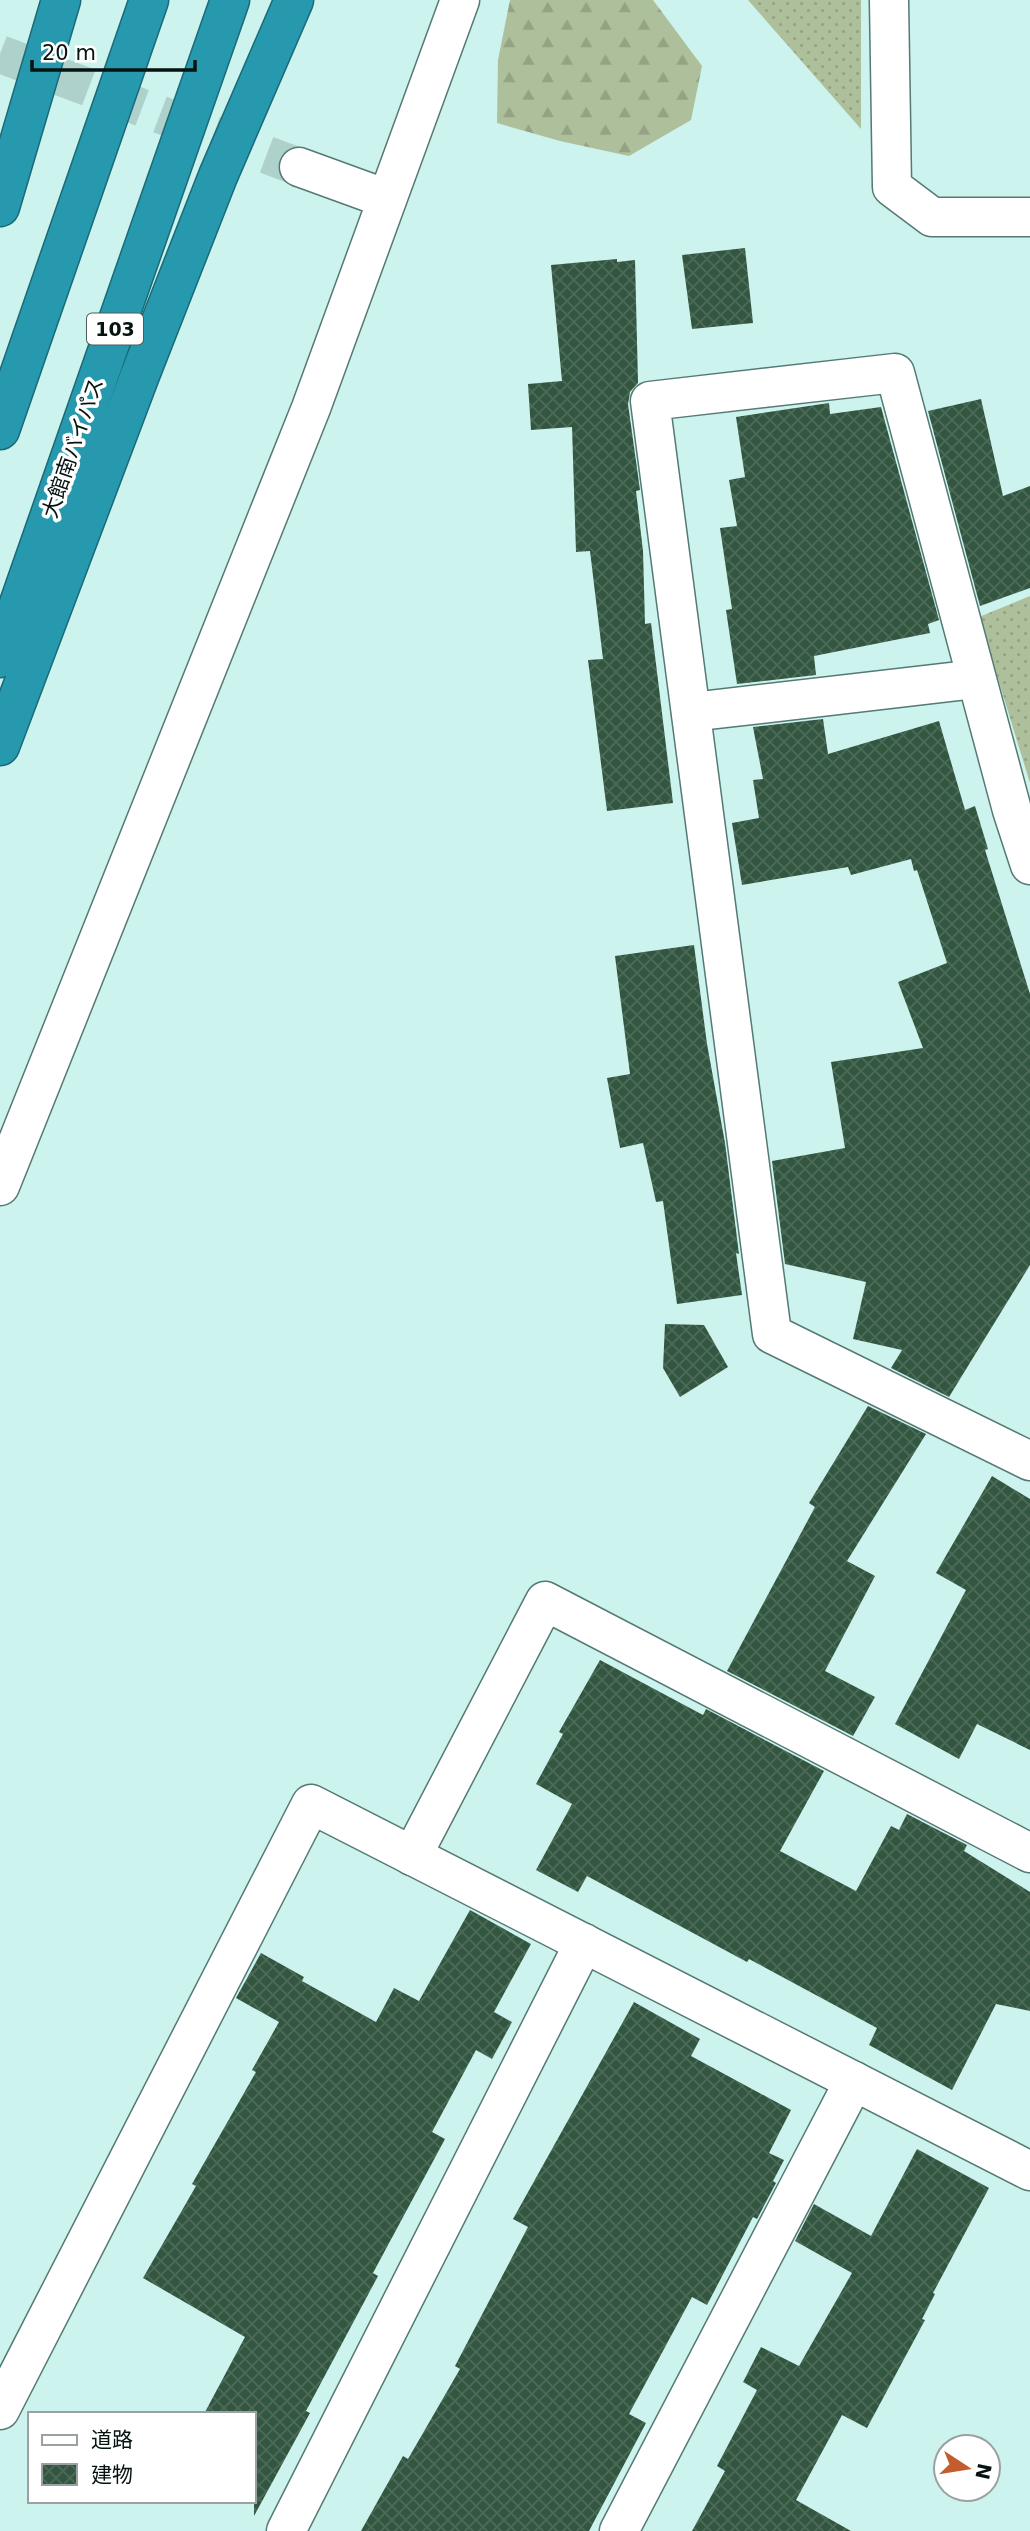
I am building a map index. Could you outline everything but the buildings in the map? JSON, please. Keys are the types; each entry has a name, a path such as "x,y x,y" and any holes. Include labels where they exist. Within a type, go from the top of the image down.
{"highway":[{"path":"0,207 61,0"},
{"path":"0,430 149,0"},
{"name":"大館南バイパス","path":"0,659 230,0"},
{"path":"0,746 208,201 294,0"}],"street":[{"path":"0,1186 306,421 460,0"},
{"path":"888,0 892,187 932,217 1030,217"},
{"path":"299,167 387,200"},
{"path":"1030,864 1012,810 895,373 650,401 772,1334 1030,1461"},
{"path":"691,712 976,679"},
{"path":"412,1856 545,1601 1030,1853"},
{"path":"0,2410 311,1804 1030,2171"},
{"path":"286,2531 584,1943"},
{"path":"619,2531 854,2081"}],"green space":[{"path":"510,0 653,0 702,66 691,120 629,156 560,141 497,123 498,60"},
{"path":"748,0 861,0 861,129"},
{"path":"1030,596 1030,783 979,617"}],"tunnel":[{"path":"0,54 299,167"}]}
